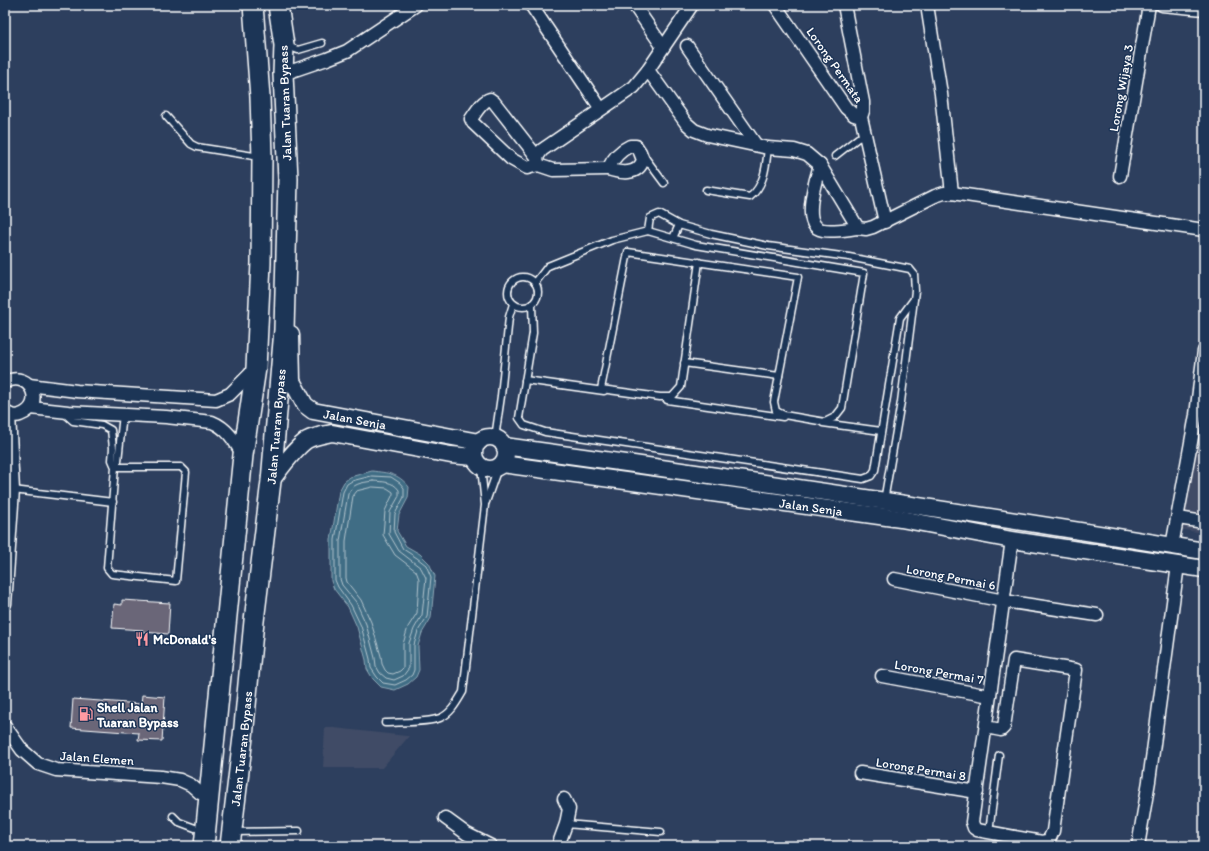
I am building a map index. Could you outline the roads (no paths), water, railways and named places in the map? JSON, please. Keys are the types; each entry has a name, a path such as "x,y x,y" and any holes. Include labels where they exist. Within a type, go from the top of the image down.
{"highway":[{"name":"Jalan Tuaran Bypass","path":"204,846 243,455 256,368 261,263 262,157 260,97 253,5"},
{"name":"Jalan Tuaran Bypass","path":"228,841 246,630 254,621 271,481 284,330 288,179 283,74 284,45 278,5"},
{"path":"191,846 208,742 220,691"}],"main road":[{"name":"Jalan Senja","path":"285,287 291,316 292,381 305,405 313,411 479,442 486,438 500,442 884,501 959,511 1204,551"},
{"name":"Jalan Senja","path":"271,481 296,451 307,441 319,435 332,433 443,453 478,462 490,470 500,466 901,519 1012,540 1204,569"},
{"path":"478,462 474,449 479,442"},
{"path":"500,442 506,455 500,466"}],"street":[{"path":"283,74 347,51 416,5"},
{"path":"531,5 601,109"},
{"path":"634,5 663,47"},
{"path":"608,169 614,158 624,149 630,146 636,146 640,152 643,160 642,164 633,171 620,172 608,169 553,170 537,161 494,102 490,99 478,109 471,119 471,121 482,132 511,159 527,168 537,161 542,150 634,87 648,70 692,5"},
{"name":"Lorong Permata","path":"775,5 846,108 854,115 861,117"},
{"name":"Lorong Permata","path":"844,5 863,102 861,117 885,222"},
{"path":"927,5 941,94 952,193"},
{"name":"Lorong Wijaya 3","path":"1120,176 1149,5"},
{"path":"1162,5 1204,10"},
{"path":"687,46 756,145"},
{"path":"648,70 686,123 694,130 707,135 768,148 794,150 806,154 820,165 858,228"},
{"path":"820,165 812,192 811,216 816,227 823,230 866,229 885,222 935,196 944,193 952,193 1204,230"},
{"path":"1172,546 1200,415 1204,351"},
{"path":"29,385 77,392 216,400 230,394 256,368"},
{"path":"5,382 14,379 22,380 29,385 33,392 34,400 31,408 25,413 17,416 7,414 13,490 7,553 5,604"},
{"path":"31,408 61,411 166,416 212,422 219,424 235,440 243,455"},
{"path":"1178,518 1204,522"},
{"path":"986,727 1001,730 1004,727 1014,660 1076,670 1055,824 1049,840 1042,842 989,832 974,828 972,822 1012,540"},
{"path":"1138,846 1149,782 1178,565"},
{"name":"Lorong Permai 6","path":"894,579 1004,602 1097,615"},
{"name":"Lorong Permai 7","path":"882,676 990,696"},
{"name":"Jalan Elemen","path":"5,726 22,750 38,764 56,770 161,777 180,780 191,785 200,793"},
{"name":"Lorong Permai 8","path":"860,773 977,792"},
{"path":"558,846 566,824 569,809 564,799"},
{"path":"446,818 467,834 491,846"}],"lane":[{"path":"284,45 298,50 322,43"},
{"path":"166,116 191,144 197,148 262,157"},
{"path":"835,156 858,138 866,136"},
{"path":"706,190 750,197 757,191 761,184 766,168 768,148"},
{"path":"640,152 664,183"},
{"path":"648,231 650,218 654,215 662,215 679,225 711,234 768,246 849,257 910,269 914,274 914,299 901,402 884,501"},
{"path":"673,238 679,225"},
{"path":"535,283 548,266 612,240 648,231 696,246 864,273 842,408 834,417 825,422 784,415 776,411 774,402 798,277 699,262 628,252 601,389 660,397 672,397 681,387 699,262"},
{"path":"532,305 522,307 513,304 508,295 508,290 513,282 522,278 527,278 535,283 538,288 538,297 532,305 533,333 520,418 524,425 545,432 863,479 871,476 874,470 900,318 914,299"},
{"path":"500,442 501,396 509,318 513,304"},
{"path":"684,362 779,376"},
{"path":"526,380 881,431"},
{"path":"61,411 73,421 102,425 111,430 113,448 112,460 115,467"},
{"path":"115,467 181,467 186,472 176,581 112,574 107,568 115,467 118,461 123,414"},
{"path":"478,462 485,505"},
{"path":"385,723 440,718 450,711 457,703 463,692 485,505 500,466"},
{"path":"13,490 113,502"},
{"path":"989,832 999,755"},
{"path":"173,816 178,822 195,828"},
{"path":"566,824 661,832"},
{"path":"228,841 299,831"}],"water":[{"path":"372,471 397,476 409,487 408,498 399,515 397,531 406,546 420,554 429,563 435,576 431,618 422,633 418,646 419,670 416,677 408,684 395,690 381,687 373,679 367,669 357,627 348,607 334,589 331,581 331,540 339,491 344,482 350,477"}],"place":[{"name":"McDonald's","path":"142,639"},
{"name":"Shell Jalan Tuaran Bypass","path":"86,714"}]}
